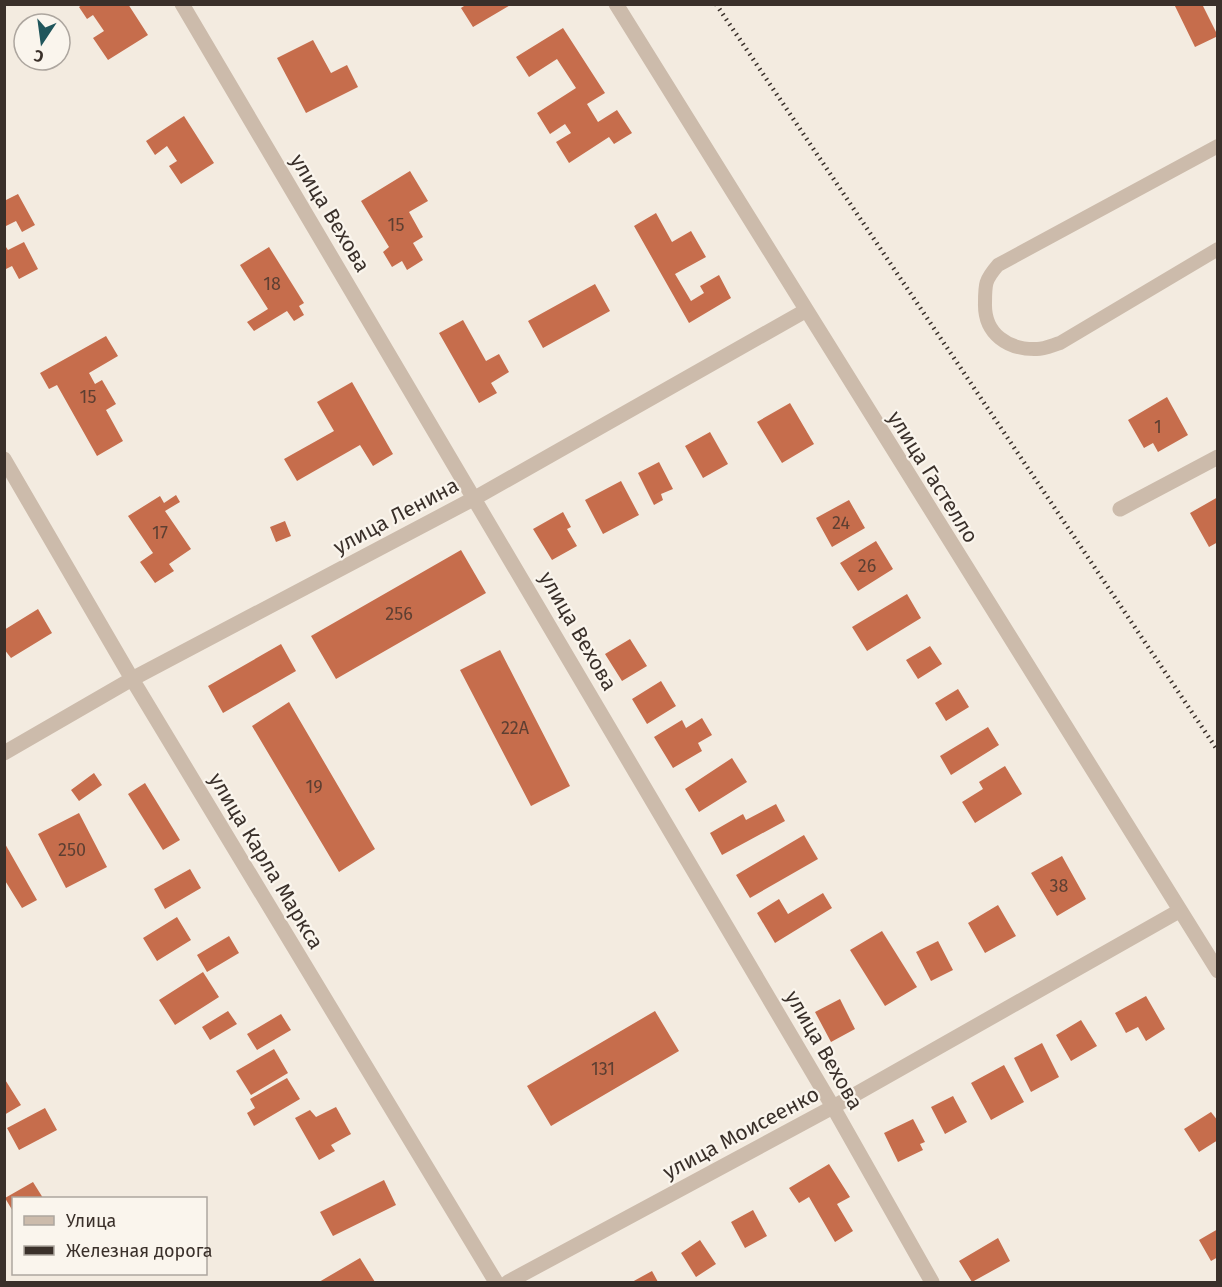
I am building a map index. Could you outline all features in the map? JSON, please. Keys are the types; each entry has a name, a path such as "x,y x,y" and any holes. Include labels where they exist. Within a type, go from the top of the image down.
{"street":[{"name":"улица Вехова","path":"182,4 833,1107 932,1282"},
{"name":"улица Гастелло","path":"616,4 805,311 1218,971"},
{"name":"улица Ленина","path":"4,753 132,679 475,498 805,311"},
{"path":"1120,509 1218,457"},
{"name":"улица Карла Маркса","path":"4,459 132,679 496,1282"},
{"name":"улица Моисеенко","path":"508,1282 833,1107 1179,911"}],"lane":[{"path":"1218,146 998,265 986,280 985,315 990,330 1006,343 1038,349 1060,343 1218,249"}],"building":[{"path":"83,4 128,4 148,35 108,60 93,38 104,31 93,15 87,19 79,7"},
{"path":"467,4 512,4 473,27 461,8"},
{"path":"1174,4 1202,4 1218,36 1195,47"},
{"path":"563,28 605,93 587,104 598,122 617,110 632,133 614,144 609,137 569,163 556,142 571,133 565,124 550,134 537,113 576,88 557,59 529,77 516,57"},
{"path":"313,40 331,73 347,65 358,87 306,113 277,58"},
{"path":"184,116 214,163 181,184 169,166 177,161 167,146 155,155 146,141"},
{"path":"410,171 428,201 409,212 423,237 413,243 423,260 407,270 402,261 392,267 383,252 389,247 361,201"},
{"path":"18,194 35,225 22,232 16,221 4,227 4,201"},
{"path":"656,213 672,242 691,231 706,257 675,274 691,301 704,293 700,286 719,275 731,298 689,323 634,226"},
{"path":"24,242 38,269 19,279 12,266 4,270 4,244 8,250"},
{"path":"269,247 304,303 299,306 304,315 294,321 287,311 254,331 247,322 268,309 240,265"},
{"path":"595,284 610,311 543,348 528,321"},
{"path":"463,320 486,361 499,354 509,372 491,383 497,393 479,403 439,333"},
{"path":"106,336 118,356 89,373 95,384 102,380 116,404 106,410 123,441 97,456 57,385 49,389 40,373"},
{"path":"352,382 393,454 373,466 360,445 297,481 284,459 334,431 317,402"},
{"path":"1167,397 1188,435 1158,452 1153,443 1144,448 1128,420"},
{"path":"790,403 814,444 782,463 757,422"},
{"path":"710,432 728,464 703,478 685,446"},
{"path":"659,462 673,489 661,494 663,500 654,505 638,473"},
{"path":"621,481 639,515 603,534 585,500"},
{"path":"176,495 180,502 165,511 191,549 169,564 174,571 155,583 140,562 153,553 128,516 160,496 164,503"},
{"path":"1218,497 1218,542 1209,547 1190,513"},
{"path":"849,500 865,528 832,547 816,518"},
{"path":"563,512 571,527 567,529 577,546 552,560 533,529"},
{"path":"285,521 291,536 276,542 270,527"},
{"path":"876,541 893,569 858,591 840,563"},
{"path":"461,550 486,593 336,679 311,636"},
{"path":"907,594 921,618 867,651 852,627"},
{"path":"38,609 52,633 11,658 4,649 4,630"},
{"path":"630,639 647,666 622,681 605,654"},
{"path":"281,644 296,671 223,713 208,686"},
{"path":"930,646 942,664 918,679 906,660"},
{"path":"500,650 570,786 531,806 460,670"},
{"path":"661,681 676,706 647,724 632,699"},
{"path":"958,689 969,707 946,721 935,703"},
{"path":"289,702 375,849 339,872 252,726"},
{"path":"702,718 712,735 698,743 702,751 673,768 654,737 682,720 686,728"},
{"path":"988,727 999,745 951,775 940,756"},
{"path":"732,758 747,782 699,812 685,789"},
{"path":"1005,766 1022,794 975,823 962,802 983,789 979,782"},
{"path":"94,773 102,785 79,801 71,790"},
{"path":"145,783 180,840 163,850 128,794"},
{"path":"776,804 785,821 722,855 710,833 743,814 746,820"},
{"path":"79,813 107,867 66,888 38,834"},
{"path":"804,835 818,859 750,898 736,875"},
{"path":"4,842 37,900 22,908 4,879"},
{"path":"1062,856 1086,899 1057,916 1031,873"},
{"path":"190,869 201,888 165,909 154,889"},
{"path":"823,893 832,908 775,943 757,913 779,899 788,914"},
{"path":"998,905 1016,936 985,953 968,923"},
{"path":"177,917 191,940 157,961 143,938"},
{"path":"882,931 917,987 885,1006 850,950"},
{"path":"229,936 239,953 207,972 197,955"},
{"path":"938,941 953,970 931,981 916,952"},
{"path":"203,972 219,997 175,1025 159,1000"},
{"path":"1146,996 1165,1029 1146,1041 1138,1027 1126,1033 1115,1013"},
{"path":"840,999 855,1029 831,1042 815,1012"},
{"path":"228,1011 237,1024 210,1040 202,1027"},
{"path":"655,1011 679,1051 551,1126 527,1086"},
{"path":"281,1014 291,1030 257,1050 247,1034"},
{"path":"1081,1020 1097,1046 1071,1061 1056,1035"},
{"path":"1042,1043 1059,1077 1031,1092 1014,1058"},
{"path":"274,1049 288,1073 251,1095 236,1071"},
{"path":"1004,1065 1024,1102 991,1120 971,1083"},
{"path":"4,1078 21,1105 4,1115"},
{"path":"287,1078 300,1099 254,1126 247,1113 255,1108 250,1099"},
{"path":"953,1096 967,1122 945,1134 931,1107"},
{"path":"336,1107 351,1134 331,1145 335,1151 319,1160 295,1118 310,1110 316,1117"},
{"path":"45,1108 57,1130 19,1150 7,1128"},
{"path":"1211,1112 1218,1121 1218,1140 1199,1152 1184,1129"},
{"path":"913,1119 925,1142 920,1144 923,1150 898,1162 884,1133"},
{"path":"829,1164 850,1197 837,1204 853,1231 835,1242 809,1197 799,1203 789,1188"},
{"path":"384,1180 396,1205 333,1236 320,1212"},
{"path":"33,1182 42,1197 12,1197 12,1210 5,1198"},
{"path":"753,1210 767,1236 745,1248 731,1222"},
{"path":"1218,1229 1218,1257 1211,1261 1199,1240"},
{"path":"998,1238 1010,1261 972,1282 959,1261"},
{"path":"700,1240 716,1264 696,1277 681,1253"},
{"path":"360,1258 375,1282 319,1282"},
{"path":"652,1271 658,1282 632,1282"}],"railway":[{"path":"716,4 1218,751"}]}
